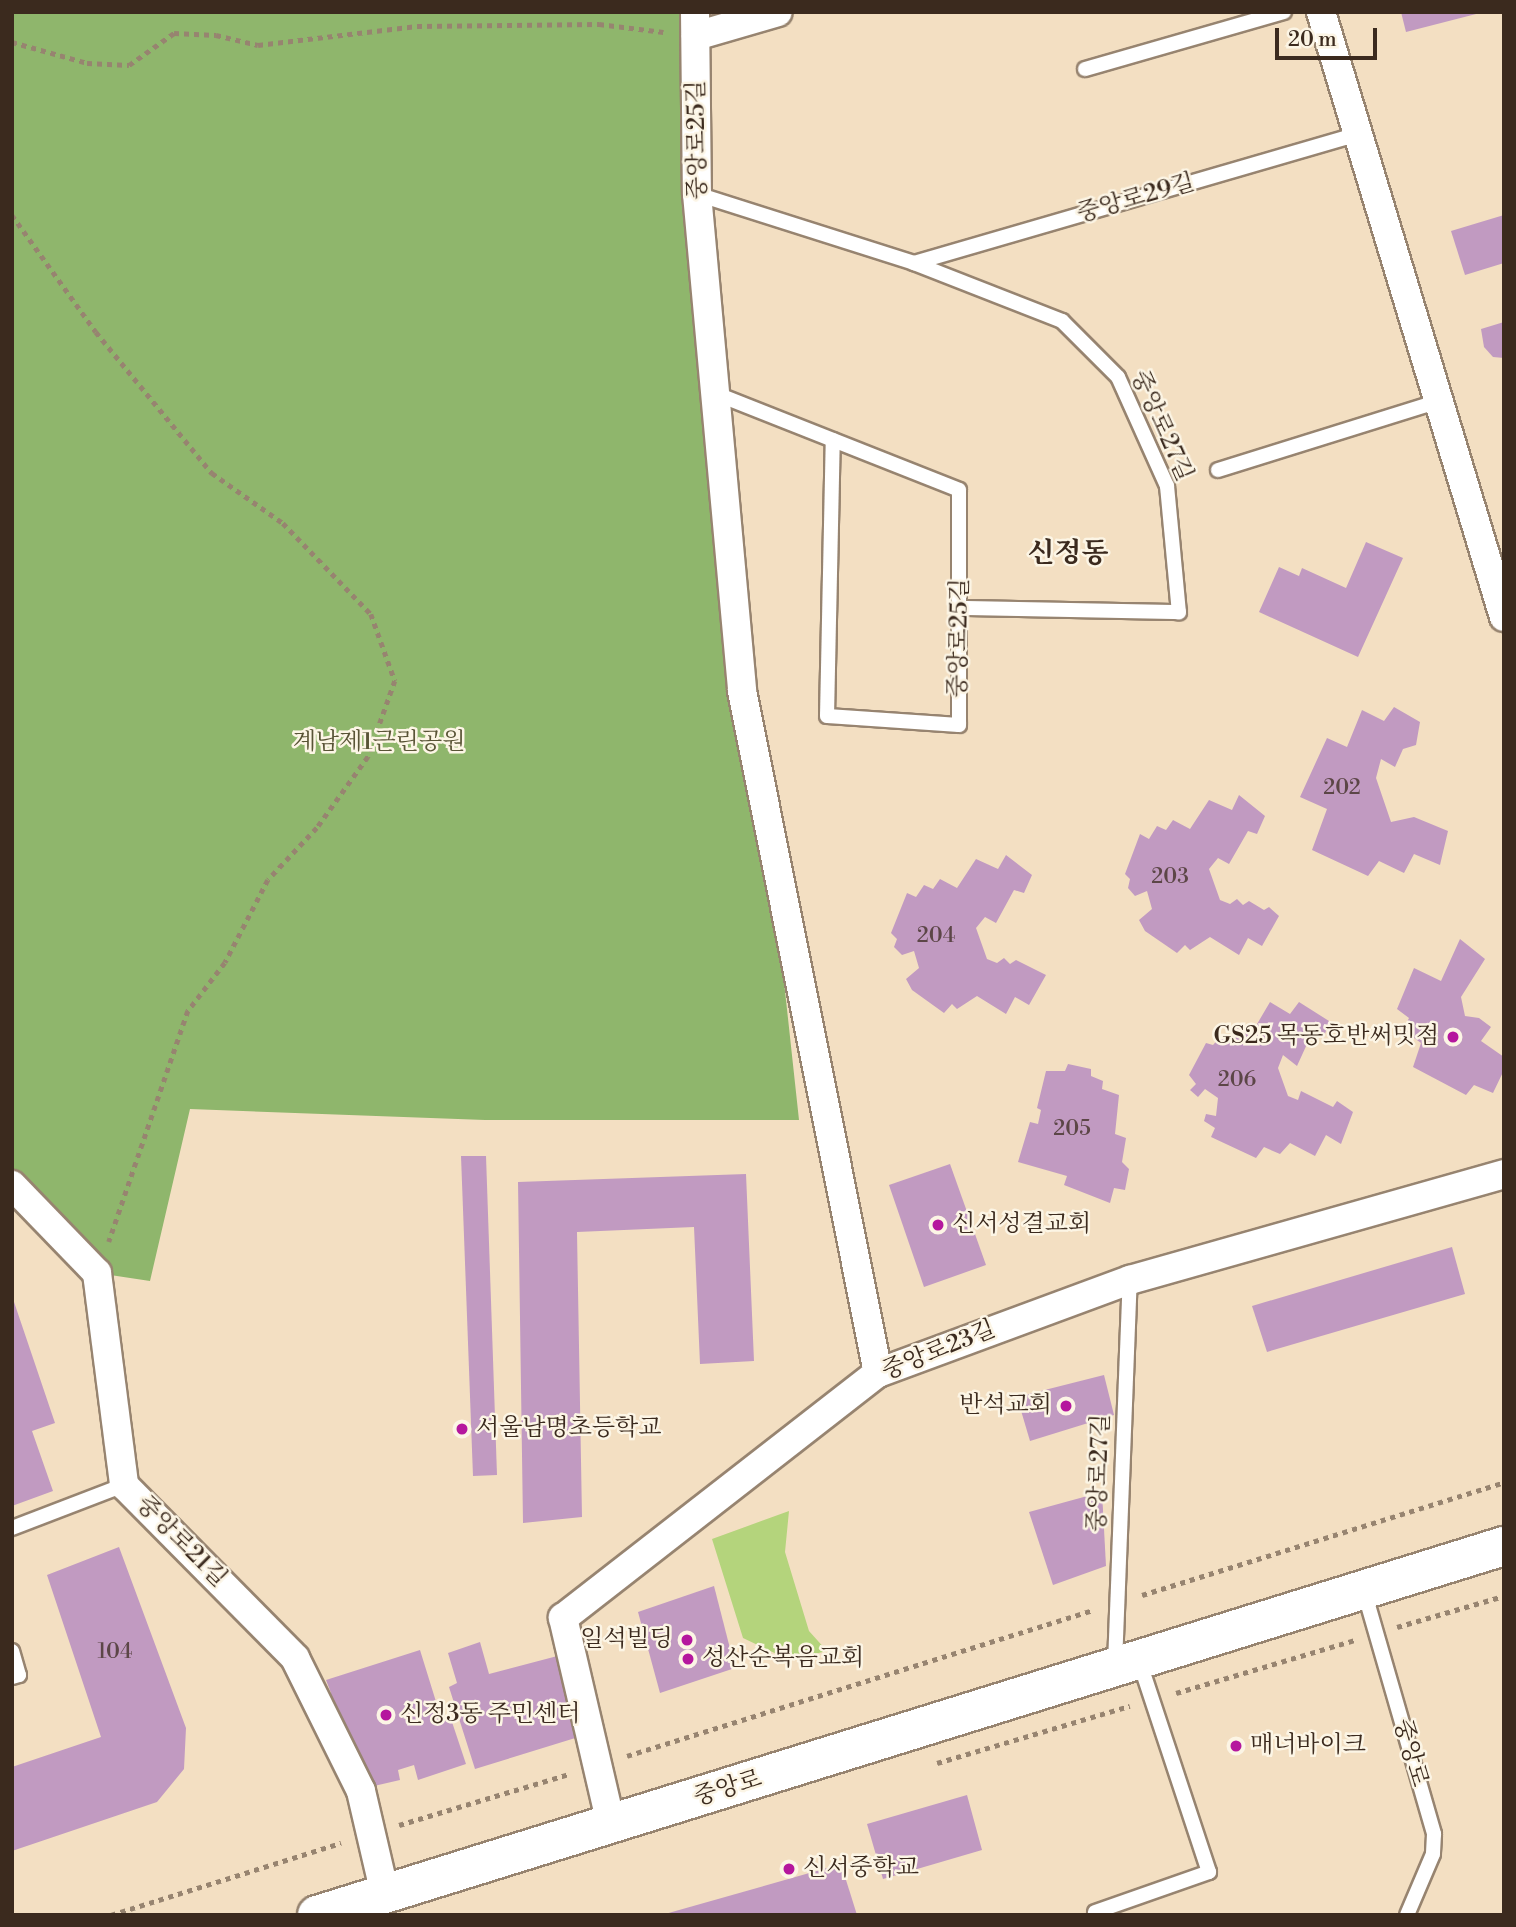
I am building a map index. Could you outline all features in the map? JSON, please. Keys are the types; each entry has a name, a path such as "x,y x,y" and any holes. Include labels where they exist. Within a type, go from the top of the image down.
{"main road":[{"name":"중앙로","path":"317,1915 1504,1546"}],"street":[{"path":"696,24 778,12"},
{"path":"1321,12 1504,617"},
{"name":"중앙로25길","path":"696,24 697,194 717,394"},
{"path":"717,394 742,691 878,1373"},
{"name":"중앙로23길","path":"611,1824 563,1618 878,1373 1130,1280 1504,1174"},
{"path":"12,1185 97,1273"},
{"name":"중앙로21길","path":"97,1273 124,1485 295,1658 360,1791 385,1894"}],"lane":[{"path":"1085,69 1284,12"},
{"name":"중앙로29길","path":"914,263 1358,134"},
{"name":"중앙로27길","path":"697,194 914,263 1062,321 1118,377 1167,486 1179,612 961,608"},
{"name":"중앙로25길","path":"717,394 833,440 959,490 959,725 827,716 833,440"},
{"path":"1218,470 1438,401"},
{"name":"중앙로27길","path":"1127,1663 1117,1603 1130,1280"},
{"path":"12,1528 124,1485"},
{"name":"중앙로","path":"1363,1589 1434,1833 1433,1854 1407,1915"},
{"path":"12,1651 19,1675 12,1677"},
{"path":"1096,1912 1209,1872 1152,1700 1127,1663"}],"path":[{"path":"12,41 87,63 129,65 174,33 216,35 258,45 417,26 696,24"},
{"path":"12,215 96,332 212,473 283,523 371,614 395,681 368,757 317,828 268,880 225,963 188,1011 97,1273"},
{"path":"111,1915 1504,1482"},
{"path":"926,1767 1504,1596"}],"green space":[{"name":"계남제1근린공원","path":"12,12 695,12 769,843 799,1120 485,1120 190,1109 150,1281 97,1273 12,1185"},
{"path":"789,1511 785,1552 809,1631 827,1651 789,1660 743,1638 712,1539"}],"building":[{"path":"1401,12 1480,12 1480,13 1406,32"},
{"path":"1504,215 1504,263 1465,275 1451,231"},
{"path":"1504,322 1504,358 1493,357 1484,347 1481,329"},
{"path":"1366,542 1403,558 1358,657 1259,612 1279,567 1299,576 1302,568 1346,588"},
{"path":"1394,707 1420,722 1416,745 1403,749 1395,767 1381,759 1376,778 1391,822 1414,817 1448,831 1440,865 1414,854 1404,873 1379,861 1368,876 1312,850 1327,809 1300,797 1327,738 1347,747 1362,710 1384,721"},
{"path":"1239,795 1265,816 1257,834 1248,831 1229,864 1218,858 1209,869 1220,900 1230,904 1237,899 1243,905 1249,901 1264,910 1269,907 1279,916 1262,946 1248,938 1239,955 1210,937 1190,950 1185,945 1177,953 1145,931 1139,920 1152,909 1147,891 1135,896 1128,888 1130,879 1125,874 1140,834 1149,839 1157,826 1166,830 1173,820 1190,829 1209,800 1232,810"},
{"path":"1006,855 1032,875 1024,893 1014,890 996,923 985,917 976,928 987,959 997,963 1004,958 1010,964 1016,960 1046,975 1029,1005 1015,997 1006,1014 977,996 957,1009 952,1004 944,1013 912,990 906,979 919,968 914,951 902,955 894,947 897,939 891,933 907,893 916,897 924,885 933,889 940,879 957,888 976,859 998,869"},
{"path":"1460,939 1485,959 1461,997 1465,1016 1479,1018 1491,1027 1481,1041 1504,1057 1504,1070 1493,1093 1474,1085 1466,1095 1413,1067 1421,1043 1403,1030 1409,1018 1397,1009 1414,968 1441,981"},
{"path":"1270,1002 1290,1014 1299,1002 1329,1021 1324,1037 1313,1031 1297,1066 1283,1055 1278,1068 1288,1096 1298,1100 1301,1091 1333,1107 1337,1101 1353,1112 1341,1144 1326,1135 1315,1156 1290,1143 1280,1154 1264,1147 1256,1158 1211,1137 1215,1128 1204,1121 1206,1114 1216,1116 1218,1098 1205,1089 1198,1097 1190,1090 1196,1084 1189,1075 1206,1043 1213,1045 1221,1036 1229,1041 1236,1027 1250,1036"},
{"path":"1068,1064 1091,1069 1091,1076 1103,1081 1102,1089 1119,1095 1115,1134 1126,1138 1122,1162 1129,1169 1125,1190 1114,1188 1110,1203 1064,1185 1067,1176 1018,1162 1030,1122 1038,1124 1041,1110 1037,1108 1046,1071 1065,1071"},
{"path":"461,1156 486,1156 497,1475 473,1476"},
{"name":"신서성결교회","path":"950,1164 986,1265 924,1287 889,1185"},
{"path":"746,1174 754,1361 700,1364 694,1227 577,1232 582,1517 523,1523 518,1182"},
{"path":"1452,1247 1465,1294 1267,1352 1252,1306"},
{"path":"12,1296 55,1423 32,1431 53,1491 12,1506"},
{"name":"반석교회","path":"1104,1375 1114,1415 1030,1441 1017,1397"},
{"path":"1102,1492 1106,1566 1053,1585 1029,1512"},
{"path":"119,1547 186,1728 184,1769 157,1802 12,1851 12,1767 101,1737 47,1575"},
{"name":"일석빌딩","path":"714,1586 735,1668 660,1693 638,1612"},
{"path":"480,1642 489,1674 565,1654 585,1735 475,1769 449,1687 457,1683 448,1653"},
{"name":"신정3동 주민센터","path":"420,1650 442,1721 451,1719 466,1764 418,1780 414,1765 398,1770 400,1780 374,1786 326,1695 331,1693 326,1680"},
{"path":"967,1795 982,1850 883,1879 867,1824"},
{"path":"841,1864 857,1915 665,1914"}],"place":[{"name":"GS25 목동호반써밋점","path":"1453,1037"},
{"name":"신서성결교회","path":"938,1225"},
{"name":"반석교회","path":"1066,1406"},
{"name":"서울남명초등학교","path":"462,1429"},
{"name":"일석빌딩","path":"687,1640"},
{"name":"성산순복음교회","path":"688,1659"},
{"name":"신정3동 주민센터","path":"386,1715"},
{"name":"매너바이크","path":"1236,1746"},
{"name":"신서중학교","path":"789,1869"}],"district":[{"name":"신정동","path":"1068,554"}]}
